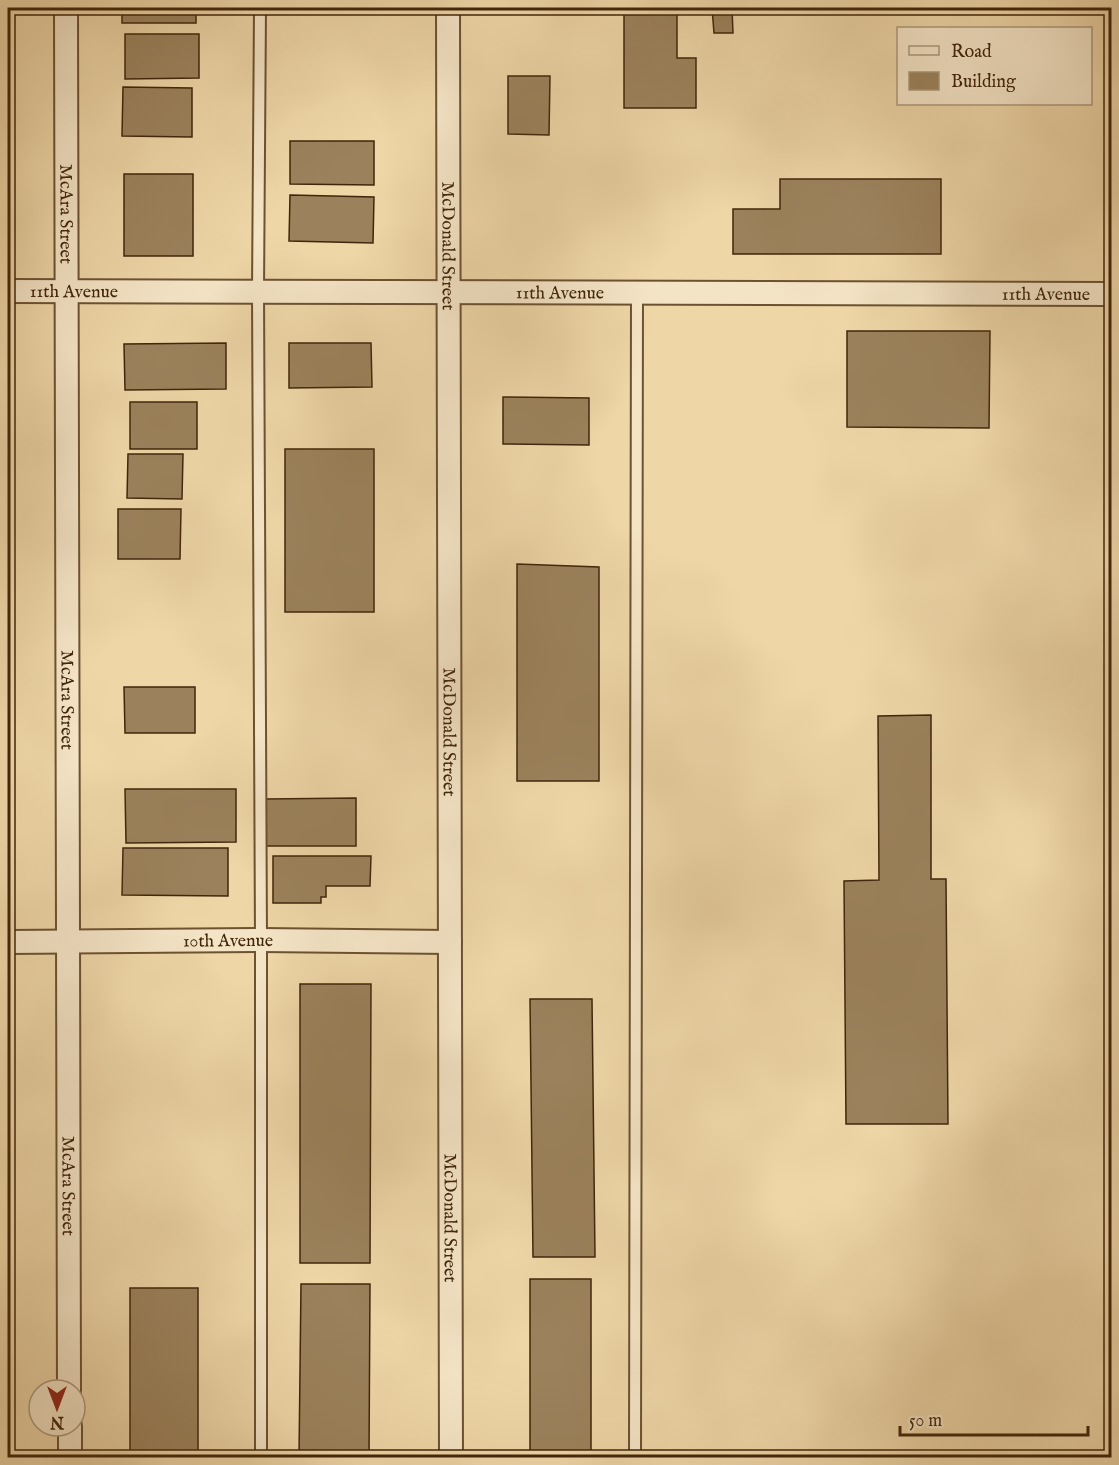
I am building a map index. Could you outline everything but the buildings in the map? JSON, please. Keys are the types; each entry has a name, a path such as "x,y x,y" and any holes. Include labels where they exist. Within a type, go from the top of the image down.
{"street":[{"name":"McAra Street","path":"66,8 69,1378"},
{"name":"McDonald Street","path":"448,8 451,1458"},
{"name":"11th Avenue","path":"8,291 1112,294"},
{"name":"10th Avenue","path":"8,942 261,940 450,942"},
{"path":"70,1438 70,1458"}],"lane":[{"path":"260,8 258,292 261,1458"},
{"path":"635,1458 637,293"}]}
